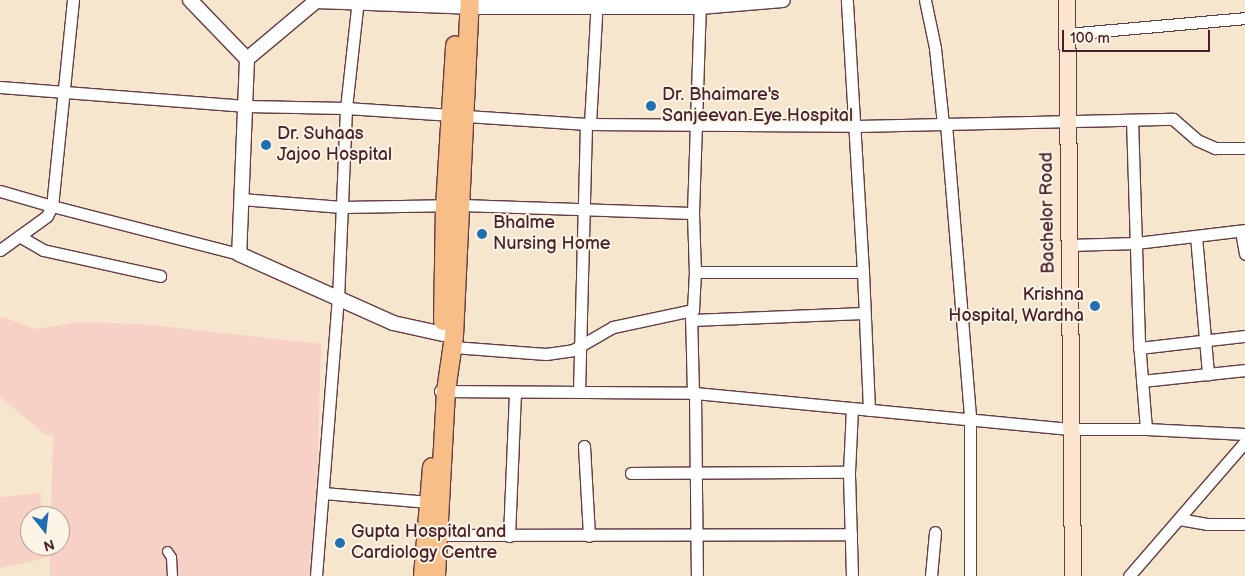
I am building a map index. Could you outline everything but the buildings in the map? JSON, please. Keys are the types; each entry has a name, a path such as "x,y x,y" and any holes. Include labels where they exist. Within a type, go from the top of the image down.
{"main road":[{"name":"Bachelor Road","path":"1068,0 1067,122 1073,576"},
{"path":"423,576 429,502 448,340 464,4"},
{"path":"436,576 442,391"}],"street":[{"path":"2,246 47,216 52,206 73,0"},
{"path":"190,0 247,59 239,254"},
{"path":"247,59 316,0 464,4 700,4 783,0"},
{"path":"847,0 857,126 869,410"},
{"path":"925,0 935,48 944,124 970,419 970,576"},
{"path":"316,576 338,298 346,108 358,2"},
{"path":"579,392 588,124 597,4"},
{"path":"698,576 695,534 694,393 691,315 693,310 695,272 693,212 694,127 700,4"},
{"path":"1067,34 1245,18"},
{"path":"0,88 64,90 246,106 346,108 458,118 694,127 857,126 1173,119 1197,140 1215,148 1245,148"},
{"path":"1132,120 1139,348 1146,429"},
{"path":"0,191 239,254 393,324 448,340 546,354 573,350 613,326 691,315 864,313"},
{"path":"241,199 342,207 453,205 693,212"},
{"path":"1069,245 1136,244 1243,230 1245,254"},
{"path":"19,236 43,250 160,276"},
{"path":"1196,236 1207,340 1208,374"},
{"path":"695,272 863,272"},
{"path":"1139,348 1245,336"},
{"path":"1142,381 1245,370"},
{"path":"442,391 694,393 1072,429 1146,429 1245,434"},
{"path":"509,536 515,392"},
{"path":"852,408 849,472 852,576"},
{"path":"1129,576 1245,442"},
{"path":"584,446 589,536"},
{"path":"631,473 849,472"},
{"path":"324,493 429,502"},
{"path":"1179,519 1206,524 1245,524"},
{"path":"931,576 935,532"},
{"path":"438,535 851,534"},
{"path":"167,551 171,556 172,576"}],"shaded area":[{"path":"3,317 35,329 79,322 142,324 321,344 316,527 310,576 50,576 50,556 70,556 70,506 51,506 53,435 46,435 0,397 0,318"},
{"path":"40,493 42,506 20,506 20,556 46,556 46,558 0,568 0,497"}],"place":[{"name":"Dr. Bhaimare's Sanjeevan Eye Hospital","path":"651,106"},
{"name":"Dr. Suhaas Jajoo Hospital","path":"266,145"},
{"name":"Bhalme Nursing Home","path":"482,234"},
{"name":"Krishna Hospital, Wardha","path":"1095,306"},
{"name":"Gupta Hospital and Cardiology Centre","path":"340,543"}]}
